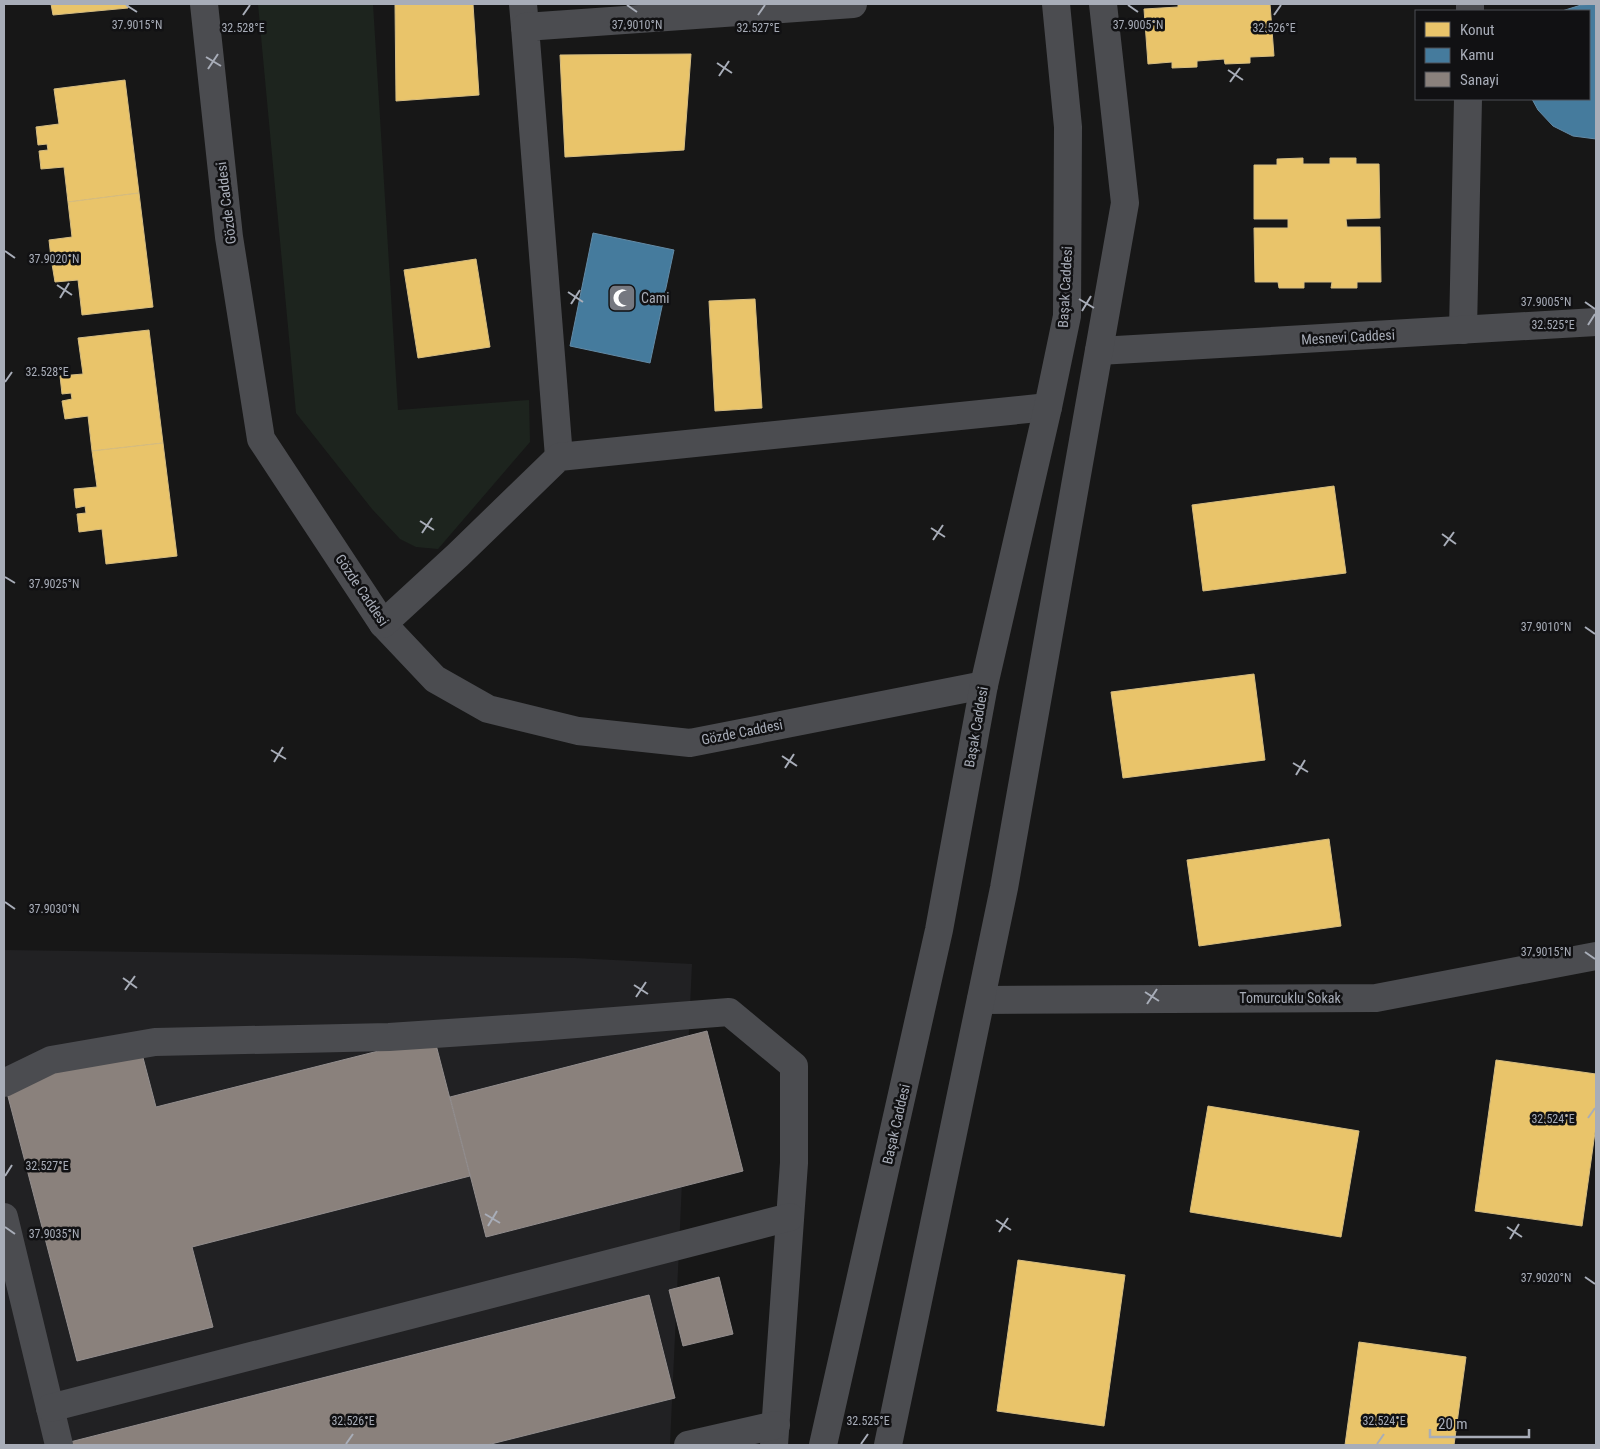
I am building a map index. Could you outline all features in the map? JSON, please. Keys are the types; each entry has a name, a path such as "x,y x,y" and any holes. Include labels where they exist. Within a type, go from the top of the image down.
{"street":[{"name":"Gözde Caddesi","path":"204,4 229,238 261,439 383,624 436,679 488,709 578,731 690,743 984,685"},
{"path":"559,457 524,15 853,4"},
{"name":"Başak Caddesi","path":"824,1445 939,930 984,685 1067,316 1068,127 1056,4"},
{"path":"888,1445 1004,888 1125,203 1103,4"},
{"path":"1463,330 1468,100"},
{"name":"Mesnevi Caddesi","path":"1099,351 1596,322"},
{"path":"383,624 458,555 559,457 1048,407"},
{"name":"Tomurcuklu Sokak","path":"981,1000 1376,998 1596,956"},
{"path":"4,1083 51,1060 155,1042 389,1037 729,1012 794,1066 794,1163 775,1435 688,1445"},
{"path":"4,1217 58,1445"},
{"path":"50,1408 790,1217"}],"shaded area":[{"path":"258,4 373,4 398,410 529,400 530,442 438,549 416,547 400,539 372,509 296,413"},
{"path":"4,950 575,958 692,964 670,1445 4,1445"}],"building: Konut":[{"path":"51,4 128,4 128,8 53,15"},
{"path":"395,4 473,4 479,95 396,101"},
{"path":"1178,4 1270,4 1274,56 1250,57 1250,63 1225,64 1224,59 1197,61 1197,67 1172,68 1172,62 1148,64 1144,9 1178,7"},
{"path":"691,54 684,150 565,157 560,55"},
{"path":"125,80 139,193 68,202 64,167 41,169 39,151 48,150 47,144 38,145 36,127 59,124 54,89"},
{"path":"1303,158 1303,164 1330,164 1330,158 1356,158 1356,164 1379,164 1380,218 1346,219 1347,227 1380,227 1381,282 1357,282 1357,288 1331,288 1332,282 1304,282 1304,288 1279,288 1278,282 1255,282 1254,228 1288,228 1288,219 1254,219 1254,165 1277,165 1277,159"},
{"path":"139,193 153,307 82,315 78,280 55,282 52,264 62,263 61,257 51,258 49,240 72,237 68,202"},
{"path":"476,259 490,347 418,358 404,270"},
{"path":"755,299 762,408 715,411 709,301"},
{"path":"149,330 163,443 92,451 88,416 65,419 62,401 72,399 71,393 62,394 60,376 83,374 78,338"},
{"path":"163,443 177,556 106,564 102,529 79,532 77,514 86,513 85,506 76,508 74,489 97,487 92,451"},
{"path":"1334,486 1346,573 1203,591 1192,505"},
{"path":"1254,674 1265,760 1123,778 1111,692"},
{"path":"1329,839 1341,926 1199,946 1187,860"},
{"path":"1496,1060 1596,1074 1596,1125 1582,1226 1475,1211"},
{"path":"1208,1106 1359,1131 1341,1237 1190,1212"},
{"path":"1018,1260 1125,1275 1104,1426 997,1411"},
{"path":"1359,1342 1466,1357 1454,1445 1345,1445"}],"building: Kamu":[{"path":"1596,4 1596,139 1573,136 1553,126 1538,110 1533,100 1590,100 1590,10 1565,10 1581,5"},
{"name":"Cami","path":"593,233 674,250 650,363 570,346"}],"building: Sanayi":[{"path":"707,1031 743,1171 486,1237 450,1097"},
{"path":"434,1037 470,1176 192,1247 213,1327 77,1361 5,1085 141,1050 156,1107"},
{"path":"719,1277 733,1334 683,1346 669,1290"},
{"path":"649,1295 675,1398 487,1445 71,1445 70,1442"}],"place":[{"name":"Cami","path":"622,298"}]}
